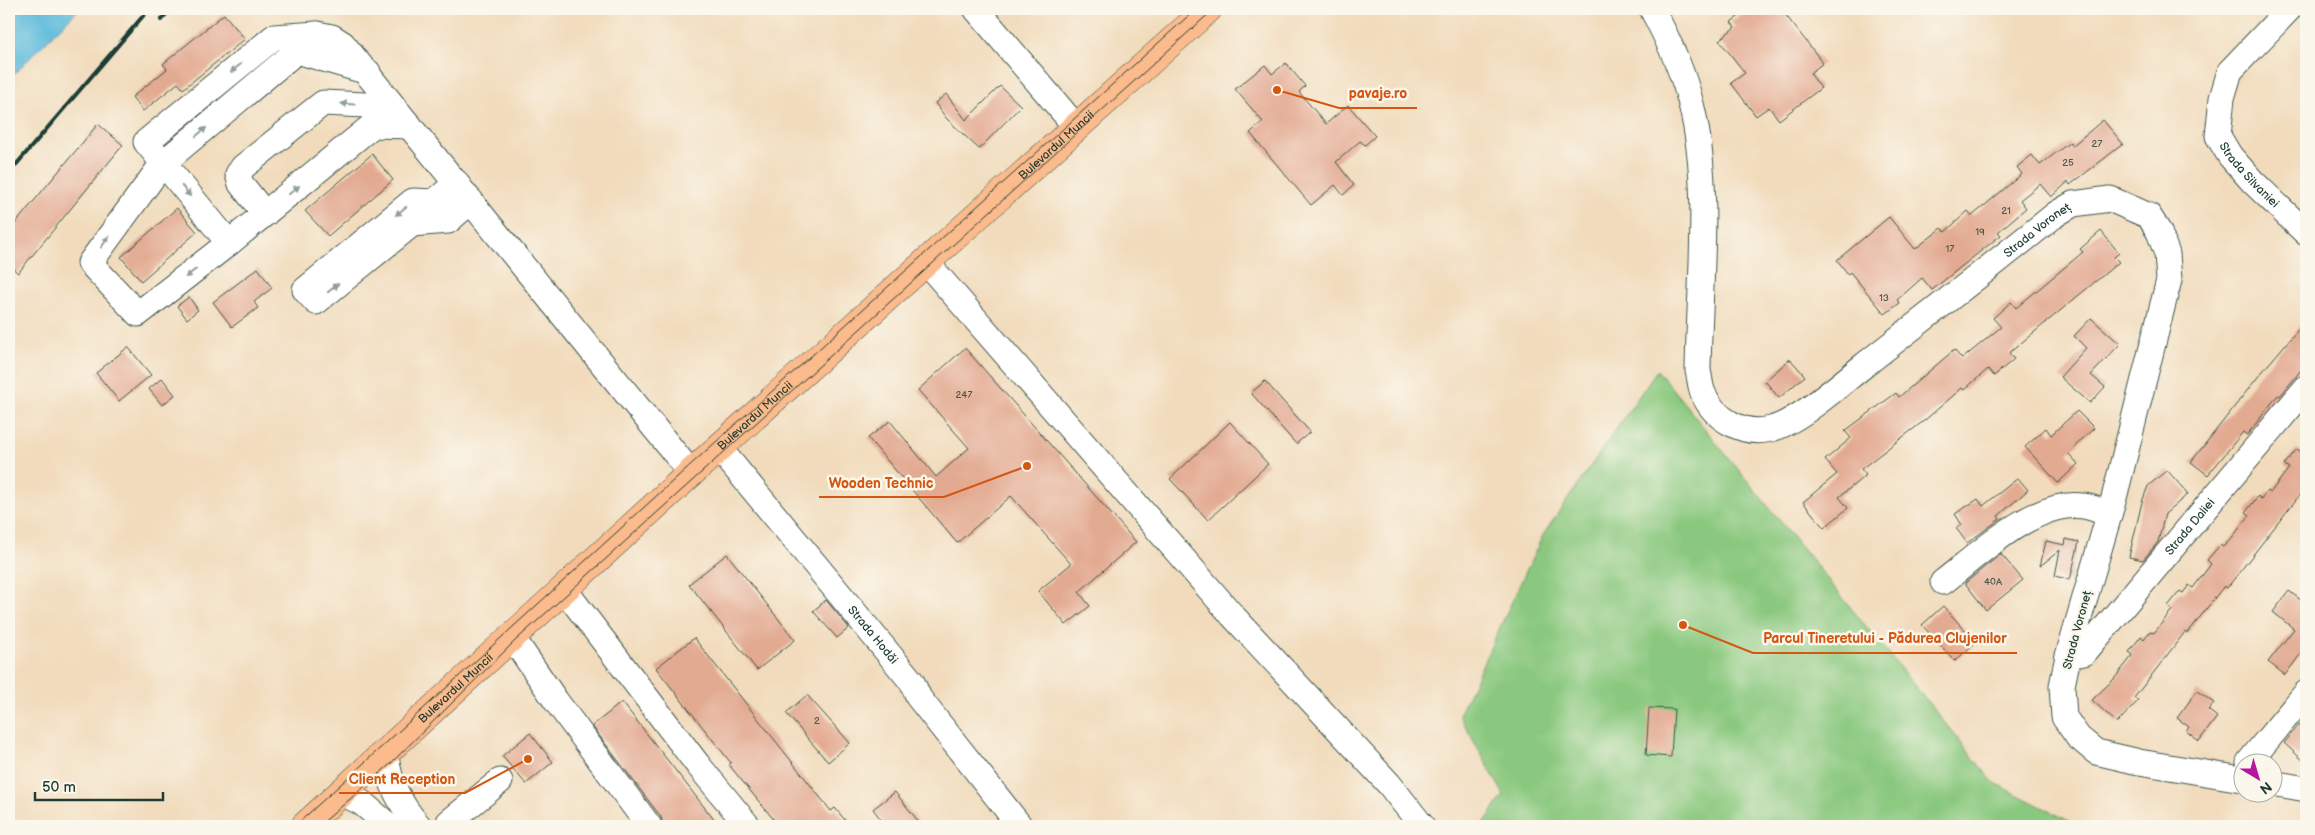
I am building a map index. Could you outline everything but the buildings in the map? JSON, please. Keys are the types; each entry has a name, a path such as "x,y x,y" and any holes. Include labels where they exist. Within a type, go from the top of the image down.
{"main road":[{"name":"Bulevardul Muncii","path":"305,826 691,473 1207,9"}],"street":[{"path":"976,9 1076,128"},
{"name":"Strada Voroneț","path":"1652,9 1669,42 1691,104 1701,165 1702,223 1698,371 1703,393 1714,410 1732,425 1749,431 1771,429 1791,420 1836,387 2056,214 2073,204 2110,198 2148,216 2159,232 2167,254 2169,280 2109,514 2068,656 2062,686 2064,717 2078,736 2096,752 2139,762 2232,777"},
{"name":"Strada Silvaniei","path":"2288,9 2230,71 2222,98 2218,136 2230,156 2306,233"},
{"path":"317,34 163,163 90,263 138,314 229,243 373,125 410,126"},
{"path":"229,243 146,142 274,37 317,34 332,37 343,44 691,473"},
{"path":"297,51 365,71 390,81 457,161 464,192 448,221 412,224 316,302 305,290 413,201 434,202 464,192"},
{"path":"265,214 241,184 238,174 243,167 323,103 366,105 410,126"},
{"path":"926,262 1232,615 1389,784 1422,826"},
{"name":"Strada Daliei","path":"2068,656 2084,653 2306,388"},
{"name":"Strada Hodăi","path":"719,448 912,682 919,698 1020,826"},
{"path":"1943,582 2020,522 2052,509 2082,506 2109,514"},
{"path":"564,589 698,765 748,826"},
{"path":"512,637 556,701 650,826"},
{"path":"2257,752 2306,693"},
{"path":"386,753 390,780 402,805 418,826"},
{"path":"449,822 500,780"},
{"path":"2282,785 2306,789"},
{"path":"342,793 362,803 389,826"}],"green space":[{"path":"1657,370 1993,782 2079,826 1482,826 1504,795 1459,715 1543,535"}],"water":[{"path":"9,9 79,9 9,79"}],"tram line":[{"path":"295,826 687,468 1196,9"},
{"path":"319,826 387,767 515,641 1214,9"}],"railway":[{"path":"9,173 149,9"},
{"path":"161,20 171,9"}],"place":[{"name":"pavaje.ro","path":"1277,90"},
{"name":"Wooden Technic","path":"1027,466"},
{"name":"Parcul Tineretului - Pădurea Clujenilor","path":"1683,625"},
{"name":"Client Reception","path":"528,759"}]}
